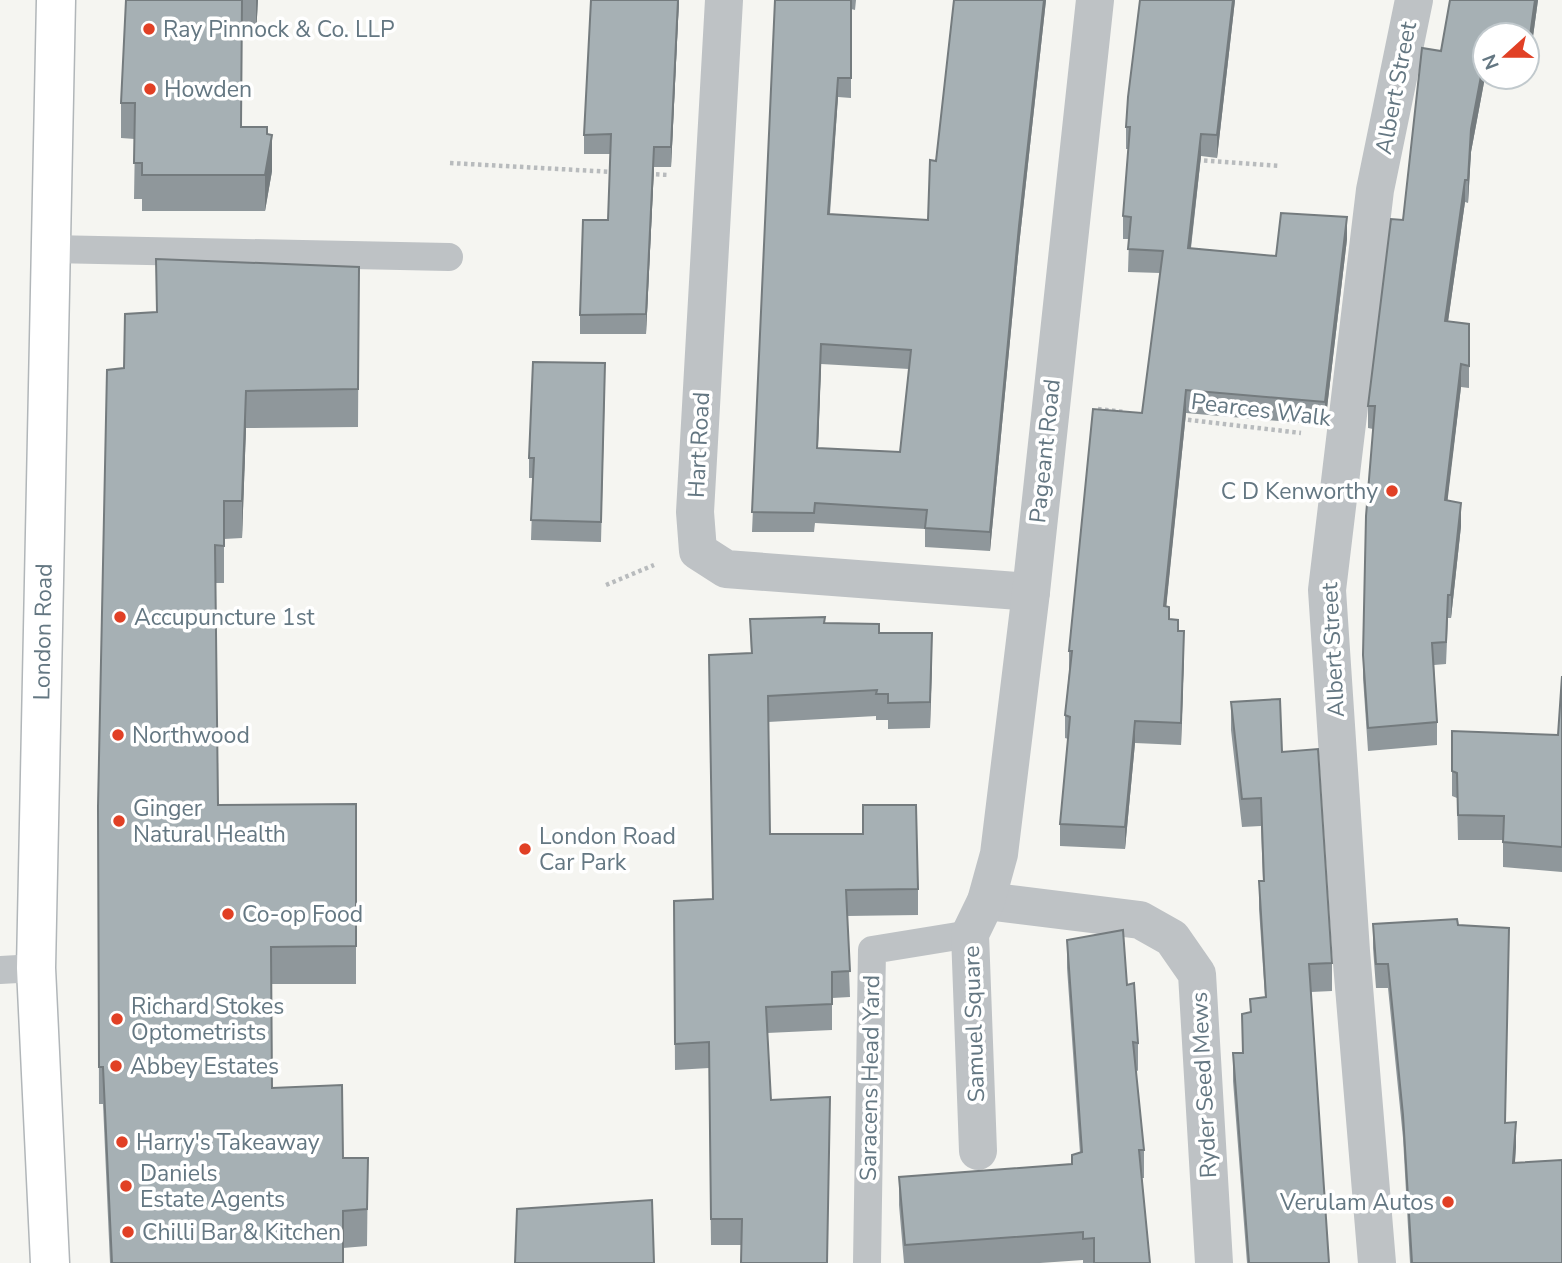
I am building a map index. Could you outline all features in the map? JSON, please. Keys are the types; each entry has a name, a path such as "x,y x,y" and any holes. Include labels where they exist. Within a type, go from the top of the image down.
{"main road":[{"name":"London Road","path":"50,1263 18,969 50,249 56,0"}],"street":[{"name":"Hart Road","path":"724,0 695,512 698,551 726,569 1031,592"},
{"name":"Pageant Road","path":"978,917 999,854 1031,592 1049,403 1095,0"},
{"name":"Albert Street","path":"1377,1263 1328,632 1327,590 1343,438 1375,190 1414,0"},
{"name":"Samuel Square","path":"978,917 978,1151"},
{"name":"Ryder Seed Mews","path":"978,917 1140,920 1172,938 1198,975 1214,1263"}],"lane":[{"path":"50,249 449,257"},
{"name":"Saracens Head Yard","path":"867,1263 872,950 978,917"}],"path":[{"path":"1185,159 1280,166"},
{"path":"450,163 617,172"},
{"path":"645,173 715,177"},
{"path":"1049,403 1130,413"},
{"name":"Pearces Walk","path":"1170,417 1343,438"}],"building":[{"path":"126,0 242,0 241,127 267,127 267,134 272,135 265,175 142,175 142,163 134,163 135,103 121,103"},
{"path":"591,0 678,0 671,147 654,147 646,314 580,315 583,220 608,220 611,134 584,135"},
{"path":"775,0 851,0 851,78 838,78 828,214 928,220 930,160 936,161 954,0 1044,0 990,532 925,528 927,510 815,503 814,513 752,512","holes":["821,344 911,350 900,452 817,448"]},
{"path":"1140,0 1233,0 1217,135 1201,134 1188,248 1276,256 1281,213 1347,217 1325,402 1186,390 1164,606 1169,607 1169,619 1178,620 1178,631 1184,631 1181,723 1135,721 1125,827 1060,824 1070,717 1065,715 1072,651 1069,651 1093,409 1142,413 1163,251 1128,249 1131,217 1123,216 1130,127 1126,127 1128,97"},
{"path":"1450,0 1535,0 1532,21 1471,21 1471,91 1478,91 1471,129 1468,180 1465,180 1445,321 1469,324 1469,366 1461,364 1445,500 1461,503 1451,595 1448,595 1446,642 1432,643 1437,722 1368,728 1363,655 1366,516 1375,406 1368,406 1391,219 1403,220 1422,48 1441,51"},
{"path":"156,259 359,267 358,389 246,391 242,501 224,501 224,546 215,545 218,805 356,804 356,946 271,947 272,1088 342,1085 343,1158 368,1158 367,1209 343,1211 343,1263 112,1263 103,1067 99,1067 98,807 107,370 124,368 125,314 157,312"},
{"path":"533,362 605,363 601,522 531,520 534,458 529,458"},
{"path":"825,617 824,623 879,624 879,633 932,633 930,702 888,703 888,694 876,694 877,690 768,696 770,834 863,834 863,805 916,805 918,889 846,890 850,971 832,972 832,1004 766,1007 771,1100 830,1097 827,1263 741,1263 742,1219 711,1219 709,1042 675,1044 674,901 713,899 709,655 752,653 750,619"},
{"path":"1562,676 1562,847 1503,842 1504,816 1458,815 1457,773 1452,771 1452,731 1558,735"},
{"path":"1280,699 1282,752 1318,749 1332,963 1309,964 1329,1263 1249,1263 1233,1053 1243,1053 1242,1014 1251,1012 1250,999 1266,997 1259,881 1264,881 1261,798 1242,799 1231,702"},
{"path":"1457,919 1458,925 1509,928 1505,1123 1516,1122 1513,1163 1562,1160 1562,1263 1412,1263 1403,1115 1388,964 1376,964 1373,924"},
{"path":"1123,930 1127,985 1134,983 1138,1043 1133,1042 1144,1150 1139,1150 1150,1263 1094,1263 1094,1238 1083,1239 1083,1232 905,1245 899,1177 1072,1164 1072,1155 1082,1152 1067,940"},
{"path":"652,1200 654,1263 515,1263 517,1209"}],"place":[{"name":"Ray Pinnock & Co. LLP","path":"149,29"},
{"name":"Howden","path":"150,89"},
{"name":"C D Kenworthy","path":"1392,491"},
{"name":"Accupuncture 1st","path":"120,617"},
{"name":"Northwood","path":"118,735"},
{"name":"Ginger Natural Health","path":"119,821"},
{"name":"London Road Car Park","path":"525,849"},
{"name":"Co-op Food","path":"228,914"},
{"name":"Richard Stokes Optometrists","path":"117,1019"},
{"name":"Abbey Estates","path":"116,1066"},
{"name":"Harry's Takeaway","path":"122,1142"},
{"name":"Daniels Estate Agents","path":"126,1186"},
{"name":"Verulam Autos","path":"1448,1202"},
{"name":"Chilli Bar & Kitchen","path":"128,1232"}]}
